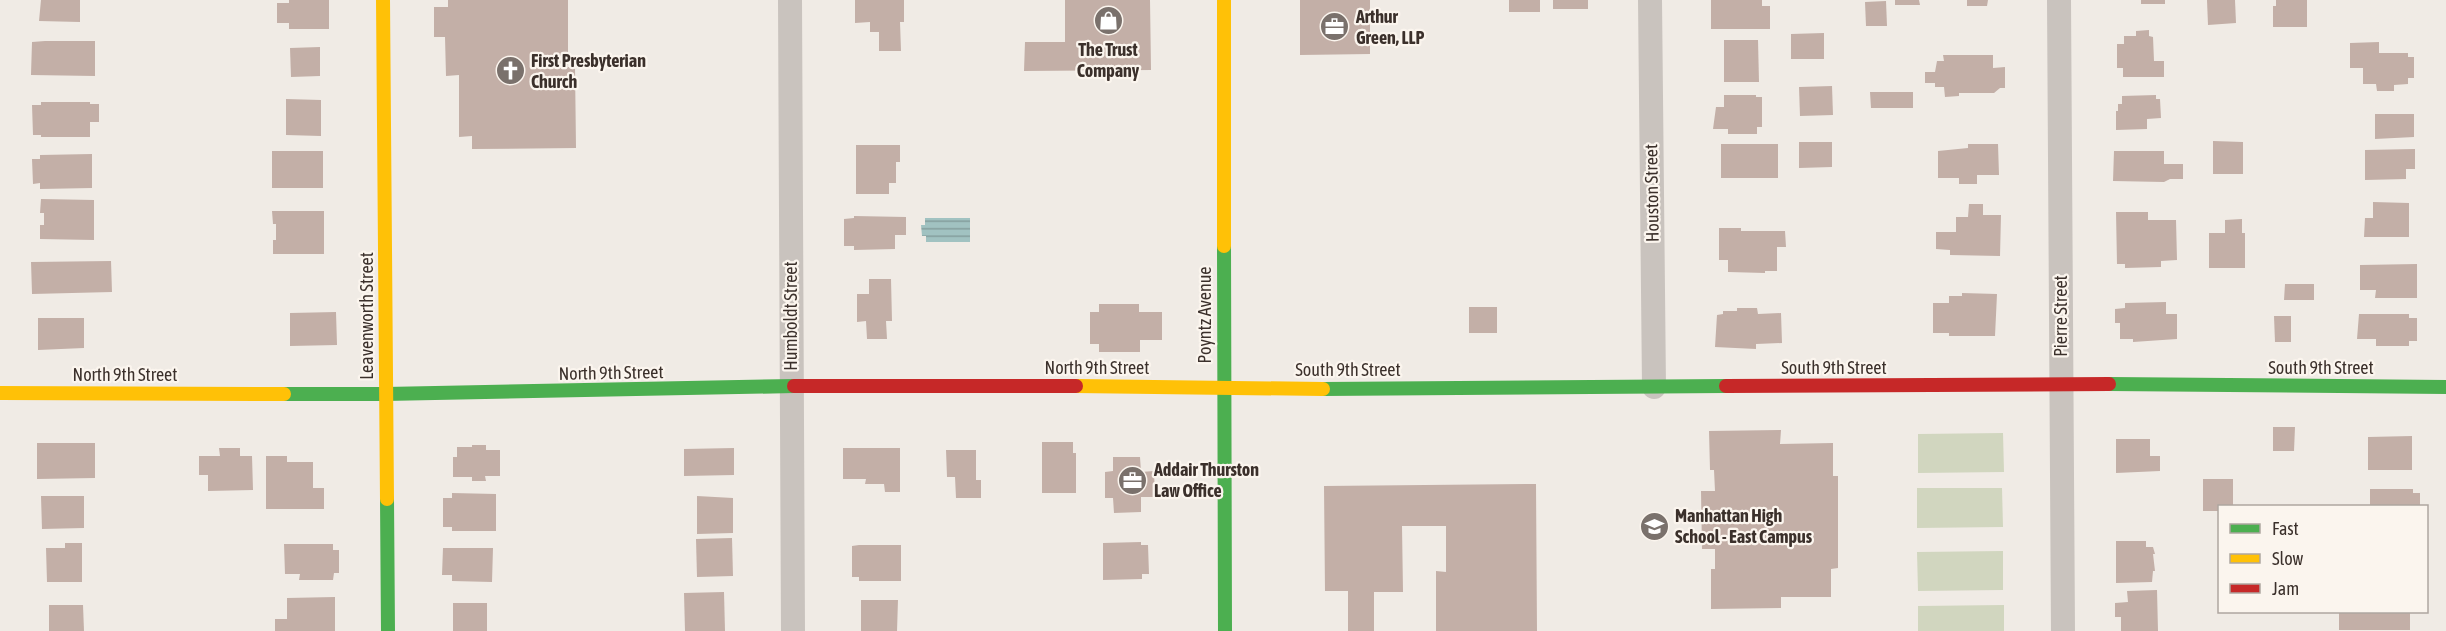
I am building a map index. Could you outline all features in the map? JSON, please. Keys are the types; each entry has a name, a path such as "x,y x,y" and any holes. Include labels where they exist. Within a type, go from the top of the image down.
{"street":[{"name":"Leavenworth Street","path":"383,0 388,631"},
{"name":"Humboldt Street","path":"790,0 793,631"},
{"name":"Poyntz Avenue","path":"1224,0 1225,631"},
{"name":"Houston Street","path":"1650,0 1654,387"},
{"name":"Pierre Street","path":"2059,0 2063,631"},
{"name":"South 9th Street","path":"1223,386 1273,388 2061,384 2446,387"},
{"name":"North 9th Street","path":"0,393 386,394 792,386 1223,386"}],"green space":[{"path":"2003,433 2004,472 1918,473 1918,434"},
{"path":"1917,488 2002,488 2003,527 1917,528"},
{"path":"2003,551 2003,590 1918,591 1917,552"},
{"path":"2004,605 2004,631 1918,631 1918,606"}],"water":[{"path":"925,218 970,218 970,242 926,242 926,236 922,236 921,225 925,225"}],"building":[{"path":"41,0 80,0 80,22 39,21"},
{"path":"289,0 329,0 329,29 289,29 289,23 277,23 277,3 289,3"},
{"name":"First Presbyterian Church","path":"448,0 568,0 568,67 575,67 576,148 472,149 472,136 459,137 459,75 446,76 445,37 434,37 434,7 448,7"},
{"path":"855,0 904,0 904,22 900,22 901,51 879,51 879,32 870,32 870,22 855,23"},
{"name":"The Trust Company","path":"1065,0 1150,0 1151,70 1024,71 1025,42 1065,42"},
{"name":"Arthur Green, LLP","path":"1300,0 1370,0 1370,54 1300,55"},
{"path":"1509,0 1540,0 1540,12 1509,12"},
{"path":"1553,0 1588,0 1588,9 1553,9"},
{"path":"1711,0 1762,0 1762,6 1770,6 1770,29 1711,29"},
{"path":"1895,0 1919,0 1920,5 1895,5"},
{"path":"1967,0 1988,0 1987,6 1967,6"},
{"path":"2141,0 2165,0 2165,4 2141,4"},
{"path":"2207,0 2235,0 2236,23 2208,25"},
{"path":"2276,0 2307,0 2307,27 2273,27 2273,6 2276,6"},
{"path":"1886,1 1887,26 1866,26 1865,2"},
{"path":"2149,30 2149,36 2153,37 2154,61 2164,61 2164,77 2123,77 2123,68 2117,68 2117,44 2124,44 2124,36 2136,36 2136,31"},
{"path":"1824,33 1824,59 1791,59 1791,34"},
{"path":"1724,40 1758,40 1759,82 1724,82"},
{"path":"95,41 95,76 31,75 32,42"},
{"path":"2379,42 2379,53 2408,53 2408,57 2414,57 2414,78 2408,78 2408,84 2394,85 2394,91 2377,91 2376,84 2363,84 2363,68 2350,68 2350,43"},
{"path":"320,47 320,76 291,77 290,48"},
{"path":"1943,55 1993,55 1993,68 2005,67 2005,88 2000,88 1994,93 1959,93 1959,96 1945,97 1944,87 1935,87 1935,83 1925,83 1925,72 1935,72 1937,61 1944,61"},
{"path":"1832,86 1833,115 1800,116 1799,87"},
{"path":"1870,92 1913,92 1913,108 1871,108"},
{"path":"1724,95 1762,97 1762,127 1757,127 1757,134 1728,134 1728,129 1713,129 1716,107 1724,107"},
{"path":"2156,95 2156,99 2160,99 2161,118 2147,119 2147,129 2116,130 2116,111 2118,111 2118,104 2122,104 2122,96"},
{"path":"286,99 321,100 321,136 286,135"},
{"path":"41,102 99,104 99,122 90,122 90,137 33,135 32,105 41,105"},
{"path":"2375,114 2414,114 2414,137 2375,139"},
{"path":"2213,141 2243,142 2243,174 2213,174"},
{"path":"1799,142 1832,142 1832,167 1799,168"},
{"path":"1721,144 1778,144 1778,178 1721,178"},
{"path":"1968,144 1998,144 1999,175 1977,175 1977,184 1959,184 1959,178 1938,178 1938,151 1968,148"},
{"path":"856,145 900,145 900,162 896,162 896,183 889,183 889,194 856,194"},
{"path":"2415,149 2415,169 2406,169 2406,179 2365,180 2365,150"},
{"path":"272,151 323,151 323,188 272,188"},
{"path":"2114,151 2164,151 2164,164 2183,164 2183,179 2170,179 2164,182 2113,181"},
{"path":"92,154 92,188 40,189 40,183 33,184 32,159 40,159 40,155"},
{"path":"41,199 94,200 94,240 40,239 40,225 44,225 44,213 40,213"},
{"path":"2373,202 2409,203 2409,237 2364,237 2365,218 2373,218"},
{"path":"1969,204 1983,204 1983,215 2001,215 2000,256 1950,255 1950,250 1936,249 1936,232 1956,232 1956,217 1968,217"},
{"path":"272,211 324,211 324,254 273,254 276,224 273,224"},
{"path":"2116,212 2148,212 2148,220 2176,220 2177,260 2161,261 2161,267 2125,268 2125,264 2117,264"},
{"path":"854,216 906,217 906,235 895,235 895,249 854,250 854,246 844,246 844,219 854,218"},
{"path":"2242,219 2242,233 2245,233 2245,268 2209,268 2209,233 2225,233 2225,220"},
{"path":"1719,228 1741,228 1741,231 1785,231 1786,247 1777,247 1777,271 1728,272 1728,260 1719,260"},
{"path":"111,261 112,292 32,294 31,262"},
{"path":"2417,264 2417,298 2375,298 2376,290 2360,290 2360,265"},
{"path":"869,279 891,279 892,321 886,321 887,339 867,339 866,321 857,322 857,294 869,294"},
{"path":"2285,284 2314,284 2314,300 2284,300"},
{"path":"1962,293 1997,294 1995,336 1949,336 1949,333 1933,333 1933,303 1949,303 1949,296 1962,296"},
{"path":"2166,302 2166,314 2177,314 2177,339 2133,342 2133,339 2120,339 2120,323 2115,323 2115,309 2125,308 2125,303"},
{"path":"1099,304 1139,304 1139,312 1162,312 1162,340 1140,340 1140,352 1099,352 1099,344 1090,344 1090,312 1099,312"},
{"path":"1469,307 1497,307 1497,333 1469,333"},
{"path":"1737,308 1757,308 1758,314 1781,313 1782,343 1756,344 1756,349 1715,347 1717,315 1723,314 1723,311 1737,311"},
{"path":"336,312 337,345 290,346 290,313"},
{"path":"2359,314 2409,314 2409,318 2417,318 2417,341 2409,341 2409,346 2376,346 2376,339 2357,339"},
{"path":"2274,316 2291,316 2291,342 2275,342"},
{"path":"38,318 84,318 84,348 38,350"},
{"path":"2273,427 2295,427 2294,451 2273,451"},
{"path":"1781,430 1780,444 1833,443 1833,476 1838,476 1838,568 1831,569 1831,597 1781,597 1781,608 1711,609 1711,569 1715,569 1715,549 1702,549 1701,491 1715,491 1714,470 1710,470 1709,431"},
{"path":"2412,436 2412,470 2368,470 2368,437"},
{"path":"2116,439 2150,439 2150,456 2160,456 2160,471 2116,473"},
{"path":"1042,442 1073,442 1073,453 1076,453 1076,493 1042,493"},
{"path":"37,443 95,443 95,478 37,479"},
{"path":"472,445 486,445 486,450 500,450 500,476 485,476 486,481 472,481 472,477 453,477 453,457 457,457 457,447 472,447"},
{"path":"219,448 240,448 240,456 252,456 253,490 208,491 208,475 199,475 199,456 220,456"},
{"path":"734,448 734,475 684,476 684,449"},
{"path":"843,448 900,448 900,492 885,492 884,484 865,484 866,479 843,479"},
{"path":"946,450 976,450 976,480 981,480 981,498 956,498 955,477 947,477"},
{"path":"266,456 287,456 287,462 313,462 313,488 324,488 324,509 266,509"},
{"path":"1113,457 1140,457 1141,472 1154,471 1155,497 1141,497 1141,512 1114,513 1113,498 1105,498 1105,472 1113,471"},
{"path":"2203,479 2233,479 2233,505 2218,505 2218,511 2203,511"},
{"path":"1536,484 1537,631 1436,631 1436,571 1446,572 1446,526 1402,526 1403,592 1374,592 1374,631 1348,631 1348,591 1325,591 1324,486"},
{"path":"2370,489 2413,489 2413,493 2420,493 2420,505 2370,505"},
{"path":"452,493 496,494 496,531 452,531 452,527 443,527 443,498 452,498"},
{"path":"41,496 84,496 84,528 42,529"},
{"path":"697,496 733,498 733,533 697,534"},
{"path":"732,538 733,576 697,577 696,539"},
{"path":"2116,541 2146,541 2146,547 2153,547 2155,571 2153,571 2152,582 2116,583"},
{"path":"1141,542 1141,545 1148,545 1149,574 1142,574 1142,579 1103,580 1103,543"},
{"path":"65,543 82,543 82,582 47,582 46,548 65,548"},
{"path":"284,544 333,544 333,550 339,550 339,573 334,573 333,580 299,580 300,574 285,574"},
{"path":"901,545 901,581 859,581 859,577 852,577 852,546"},
{"path":"443,548 493,548 492,582 452,581 452,575 442,575"},
{"path":"2157,590 2158,631 2121,631 2121,617 2115,617 2115,603 2128,602 2127,591"},
{"path":"724,592 725,631 685,631 684,593"},
{"path":"335,597 335,631 275,631 275,619 287,619 287,598"},
{"path":"861,600 898,600 897,631 861,631"},
{"path":"453,603 487,603 487,631 453,631"},
{"path":"49,605 83,605 84,631 49,631"},
{"path":"2339,613 2410,613 2410,630 2339,630"}],"traffic: fast":[{"path":"1224,246 1225,631"},
{"path":"2109,384 2446,387"},
{"path":"284,394 794,386"},
{"path":"1323,389 1726,386"},
{"path":"387,499 388,631"}],"traffic: slow":[{"path":"383,0 387,499"},
{"path":"1224,0 1224,246"},
{"path":"1076,386 1323,389"},
{"path":"0,393 284,394"}],"traffic: jam":[{"path":"1726,386 2109,384"},
{"path":"794,386 1076,386"}],"place":[{"name":"The Trust Company","path":"1108,21"},
{"name":"Arthur Green, LLP","path":"1335,27"},
{"name":"First Presbyterian Church","path":"510,71"},
{"name":"Addair Thurston Law Office","path":"1133,480"},
{"name":"Manhattan High School - East Campus","path":"1654,526"}]}
